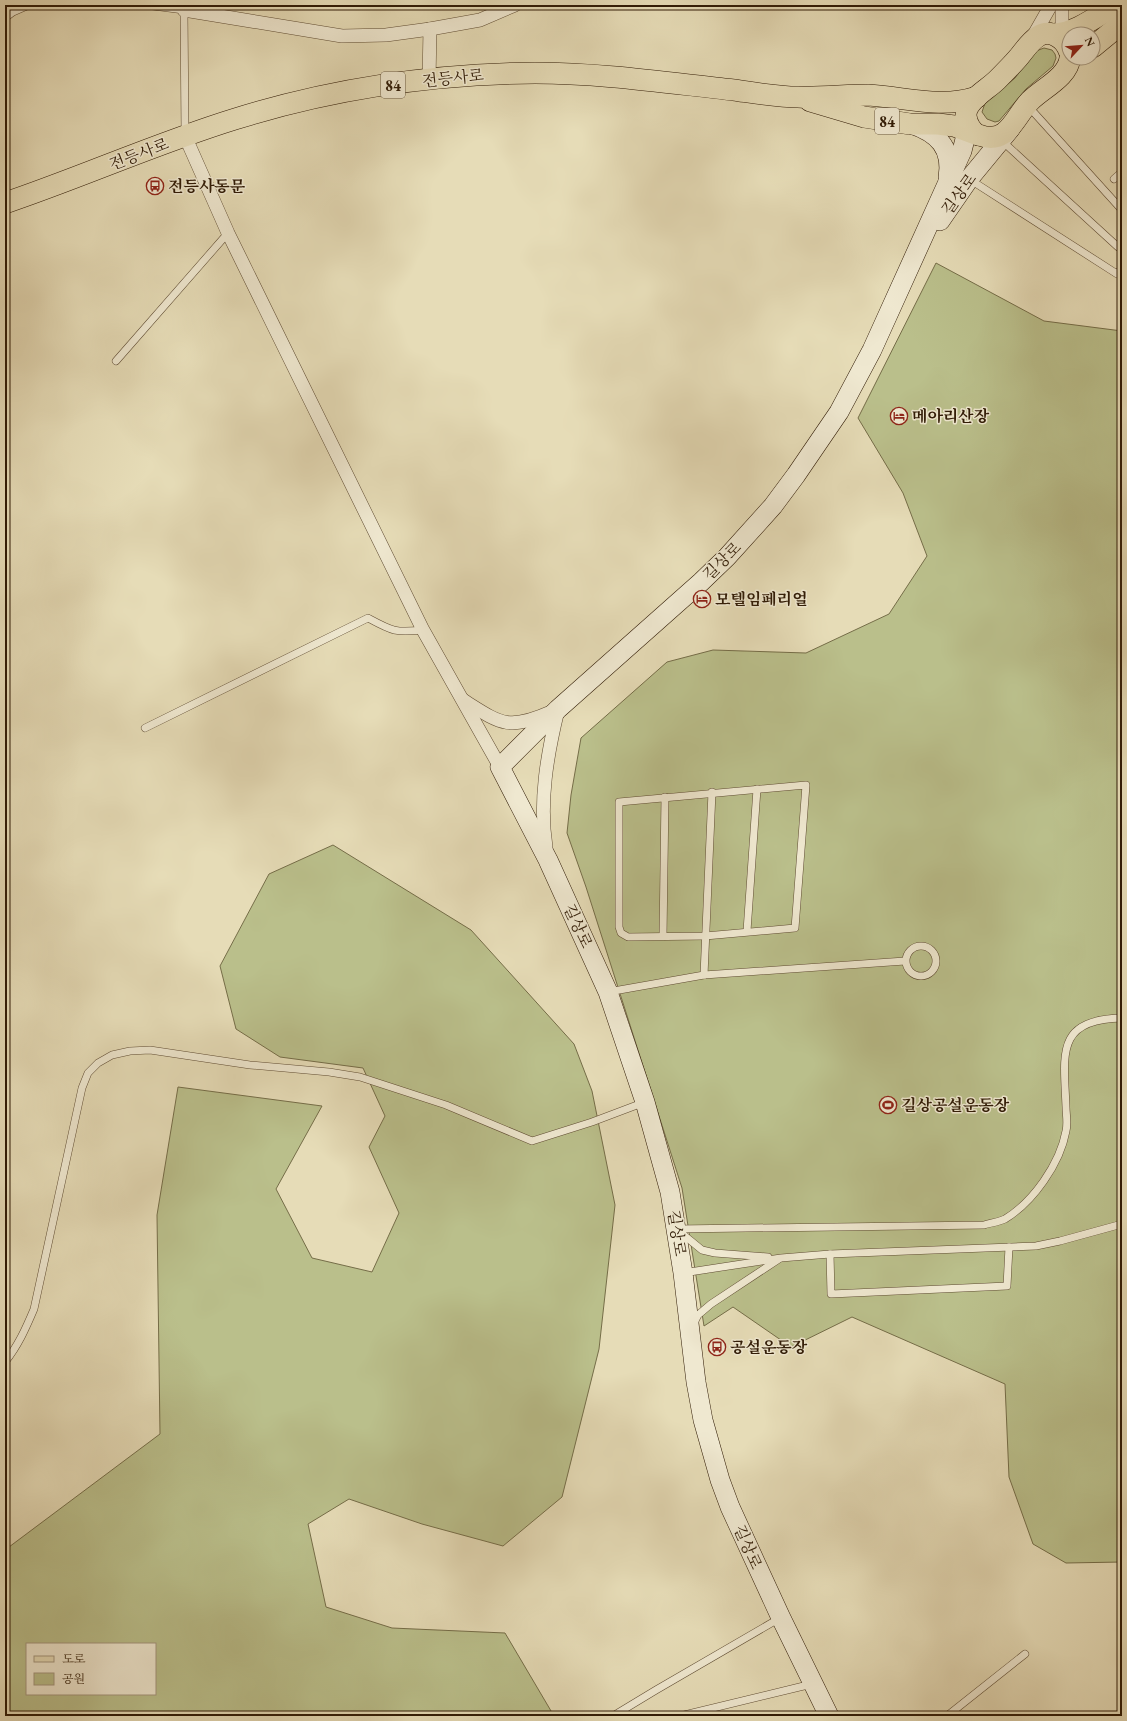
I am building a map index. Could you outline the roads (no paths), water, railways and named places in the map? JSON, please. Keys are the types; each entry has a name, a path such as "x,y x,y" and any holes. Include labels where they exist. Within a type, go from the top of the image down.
{"main road":[{"path":"1079,26 1116,5"},
{"path":"1101,40 1122,23"},
{"path":"971,129 966,115 968,108 977,97 1000,77 1037,36 1046,33 1061,45"},
{"path":"1006,134 1061,58"},
{"name":"전등사로","path":"5,203 233,119 294,102 363,88 481,74 537,73 586,75 798,97 839,95 872,96 945,103 961,102 977,97"},
{"name":"전등사로","path":"798,97 864,117 910,124 938,124 954,126 971,129 987,138 995,137 1004,133 1006,134"}],"street":[{"path":"183,7 342,36 386,35 430,29 480,20 515,5"},
{"path":"1030,43 1051,5"},
{"path":"1062,5 1063,26"},
{"path":"1097,5 1104,5"},
{"path":"429,80 430,29"},
{"path":"910,124 925,129 933,134 946,151 950,168 947,184"},
{"name":"길상로","path":"829,1716 780,1618 730,1507 720,1480 704,1420 696,1382 683,1273 670,1192 645,1102 608,992 548,860 500,767 558,709 701,582 727,557 773,506 813,452 839,412 872,350 971,129"},
{"name":"길상로","path":"910,263 969,179 1006,134"},
{"path":"185,136 228,233 422,630 500,767"},
{"path":"461,699 489,717 505,723 521,723 558,709"},
{"path":"548,860 543,831 544,801 549,748 558,709"}],"lane":[{"path":"5,18 13,12 28,5"},
{"path":"145,5 183,7 185,136"},
{"path":"1026,105 1122,209"},
{"path":"1006,134 1118,247"},
{"path":"1114,179 1122,172"},
{"path":"969,179 1117,274 1122,268"},
{"path":"116,361 228,233"},
{"path":"145,728 368,618 391,631 406,632 422,630"},
{"path":"806,785 795,928 747,931 705,936 628,937 621,933 619,927 619,802 712,792 757,789 806,785"},
{"path":"747,931 757,789"},
{"path":"704,975 712,792"},
{"path":"663,936 665,797"},
{"path":"922,945 934,953 936,963 932,972 927,975 917,976 908,970 905,961 908,951 916,946 922,945"},
{"path":"608,992 704,975 905,961"},
{"path":"676,1229 984,1225 1004,1219 1019,1208 1041,1186 1058,1155 1067,1130 1064,1056 1068,1041 1078,1028 1093,1020 1122,1018"},
{"path":"5,1362 13,1352 25,1330 34,1308 82,1088 88,1073 98,1063 112,1055 130,1050 150,1050 250,1065 329,1072 360,1077 446,1105 532,1141 592,1122 645,1102"},
{"path":"683,1273 781,1258 830,1254 1036,1246 1122,1224"},
{"path":"676,1229 702,1250 715,1253 781,1258"},
{"path":"830,1254 831,1294 1007,1286 1009,1247"},
{"path":"690,1331 698,1315 711,1304 781,1258"},
{"path":"613,1716 780,1618"},
{"path":"947,1716 1025,1654"},
{"path":"680,1716 812,1684"}],"place":[{"name":"전등사동문","path":"155,186"},
{"name":"메아리산장","path":"899,416"},
{"name":"모텔임페리얼","path":"702,599"},
{"name":"길상공설운동장","path":"888,1105"},
{"name":"공설운동장","path":"717,1347"}]}
